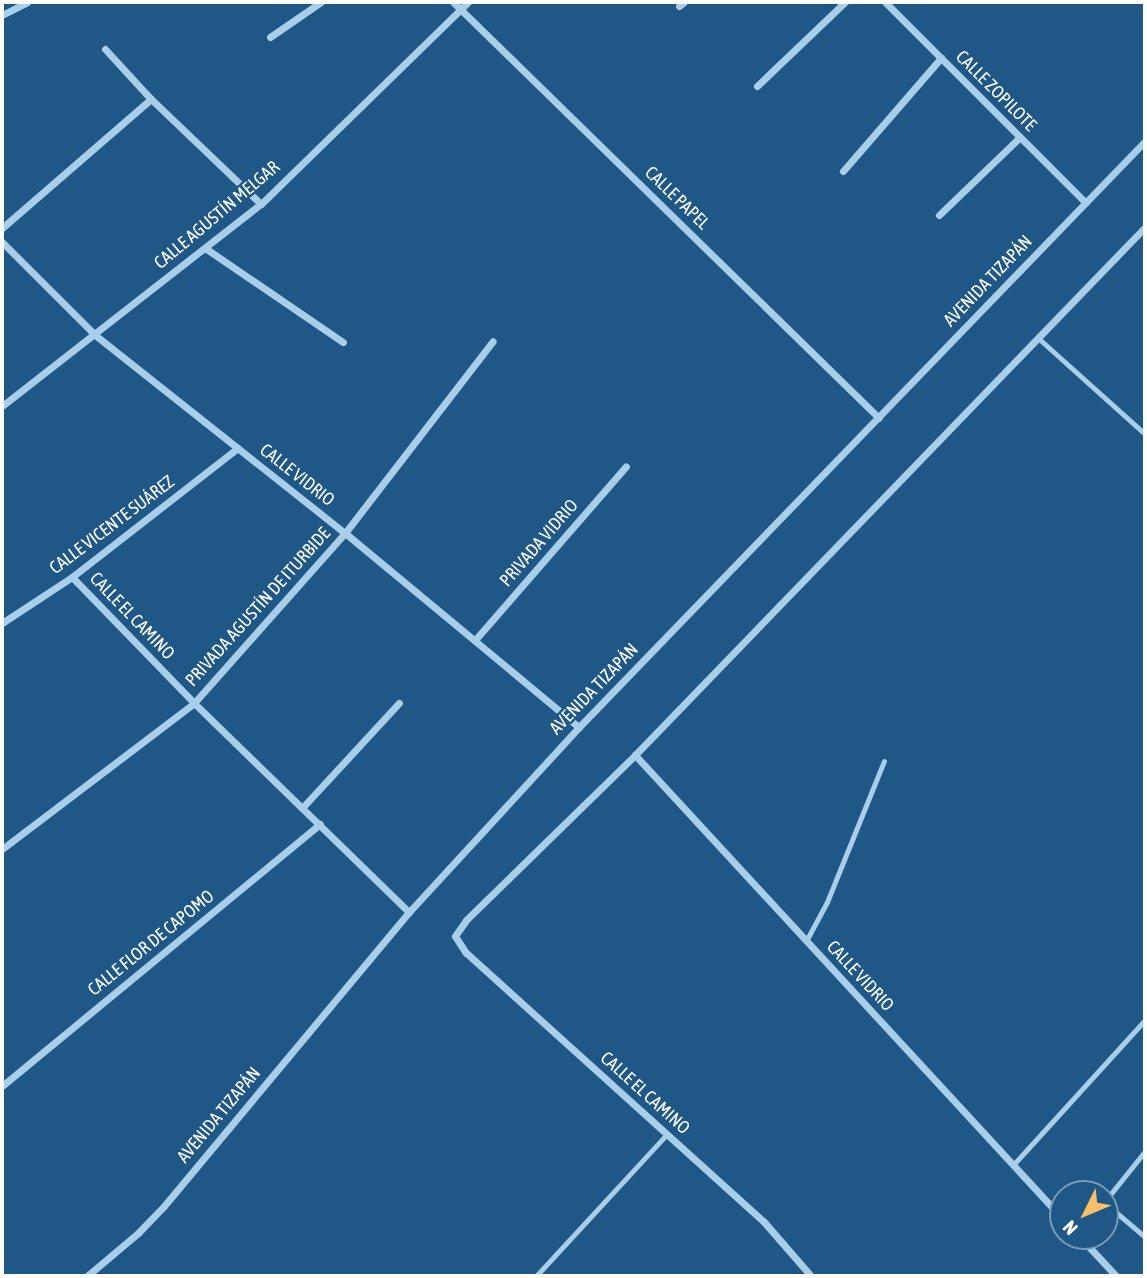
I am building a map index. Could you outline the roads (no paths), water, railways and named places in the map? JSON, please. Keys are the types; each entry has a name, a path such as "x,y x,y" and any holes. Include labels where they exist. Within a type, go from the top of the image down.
{"street":[{"path":"2,15 27,2"},
{"path":"270,37 321,2"},
{"name":"CALLE PAPEL","path":"453,2 879,418"},
{"name":"CALLE AGUSTÍN MELGAR","path":"2,405 261,204 468,2"},
{"path":"757,86 845,2"},
{"name":"CALLE ZOPILOTE","path":"886,2 1085,202"},
{"path":"105,49 151,99 261,204"},
{"path":"843,171 942,58"},
{"path":"2,228 151,99"},
{"path":"939,215 1020,137"},
{"name":"AVENIDA TIZAPÁN","path":"87,1276 138,1233 164,1206 409,912 579,727 1145,141"},
{"path":"635,755 1145,227"},
{"name":"CALLE VIDRIO","path":"2,242 95,335 345,533 579,727"},
{"path":"205,248 343,342"},
{"name":"PRIVADA AGUSTÍN DE ITURBIDE","path":"2,849 194,704 345,533 493,341"},
{"name":"CALLE VICENTE SUÁREZ","path":"2,623 72,577 238,448"},
{"name":"PRIVADA VIDRIO","path":"475,640 626,466"},
{"name":"CALLE EL CAMINO","path":"72,577 194,704 409,912"},
{"path":"302,808 399,703"},
{"name":"CALLE VIDRIO","path":"635,755 1049,1204"},
{"name":"CALLE EL CAMINO","path":"635,755 466,920 455,936 466,953 764,1222 811,1276"},
{"name":"CALLE FLOR DE CAPOMO","path":"2,1086 320,824"},
{"path":"1092,1250 1116,1276"}],"lane":[{"path":"1038,338 1145,433"},
{"path":"806,941 827,902 884,761"},
{"path":"1013,1165 1145,1020"},
{"path":"536,1276 667,1134"},
{"path":"1119,1184 1145,1151"},
{"path":"1119,1214 1145,1237"}]}
